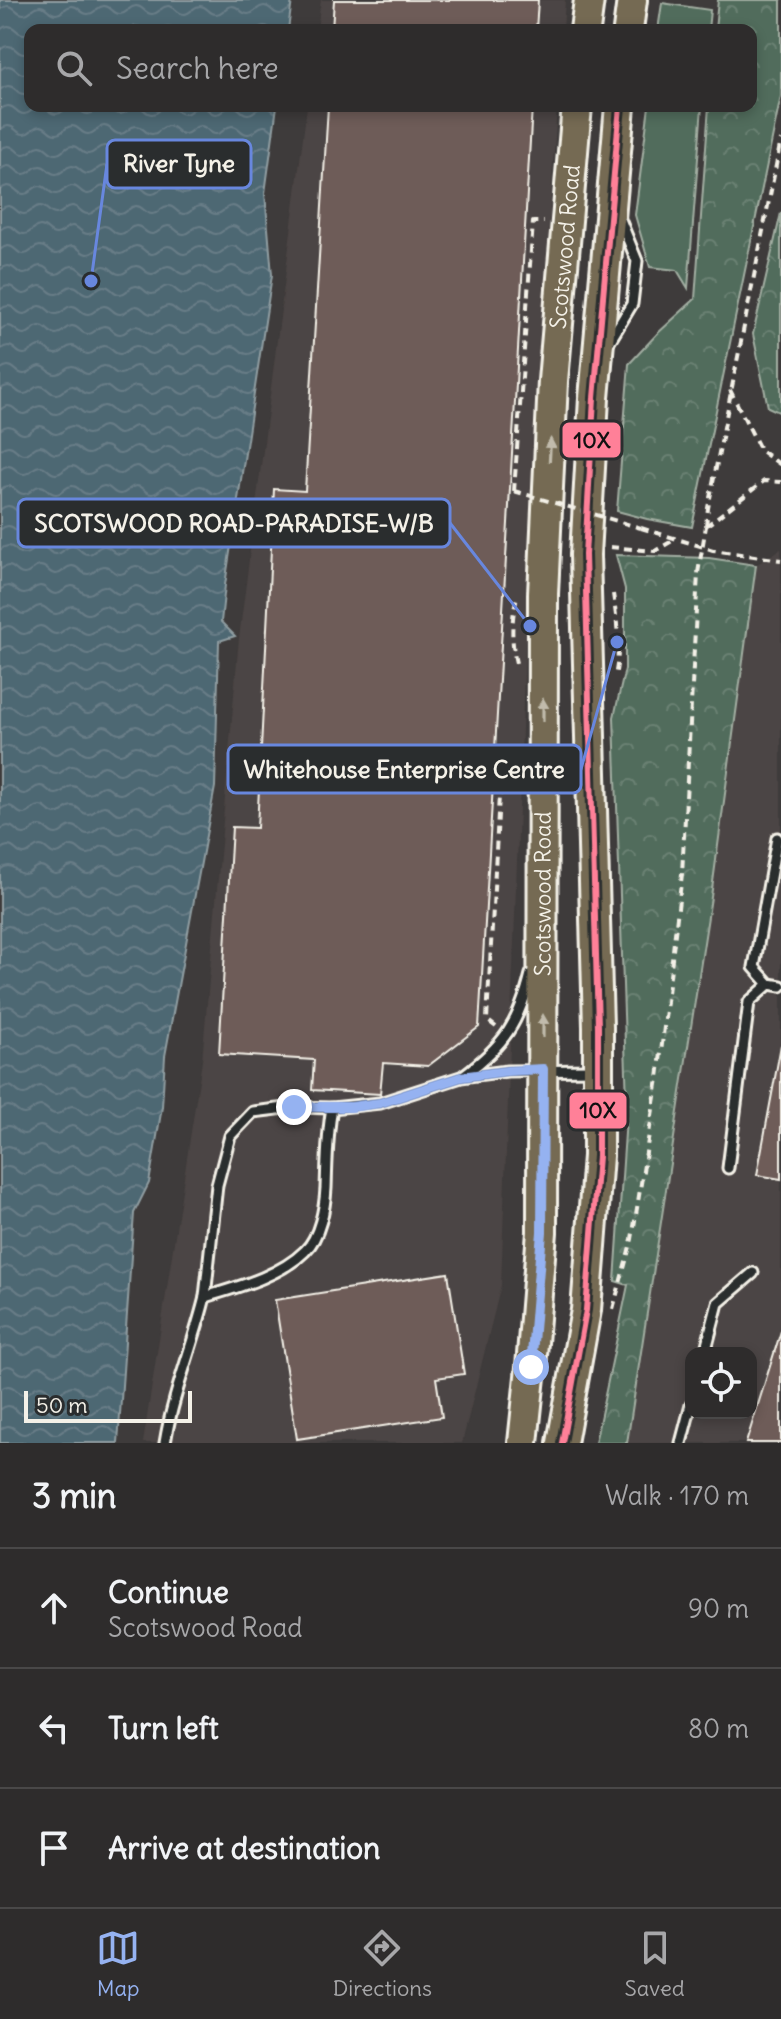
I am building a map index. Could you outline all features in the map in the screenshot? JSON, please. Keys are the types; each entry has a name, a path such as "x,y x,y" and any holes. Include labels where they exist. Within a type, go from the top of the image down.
{"main road":[{"path":"586,24 589,0"},
{"path":"629,24 632,0"},
{"name":"Scotswood Road","path":"523,1443 542,1232 543,594 553,381 576,112"},
{"name":"Scotswood Road","path":"562,1443 586,1310 598,1156 585,555 597,361 619,112"}],"lane":[{"path":"777,838 754,967 769,984 781,986"},
{"path":"461,1077 488,1057 513,1024 525,995 544,912"},
{"path":"728,1168 749,1002 769,984"},
{"path":"165,1443 170,1412 205,1297 217,1185 230,1136 253,1112 380,1103 461,1077 507,1071 598,1070"},
{"path":"205,1297 254,1282 307,1250 320,1224 326,1192 328,1130 332,1108"},
{"path":"707,1347 718,1303 753,1273"},
{"path":"681,1443 687,1419"}],"path":[{"path":"611,1315 632,1239 658,1078 682,874 698,573 730,390 781,140"},
{"path":"567,223 533,222 514,491 674,540 713,550 781,560"},
{"path":"730,390 761,451 781,465"},
{"path":"706,526 764,481 781,482"},
{"path":"608,547 655,551 674,540"}],"shaded area":[{"path":"321,0 565,0 563,24 318,24"},
{"path":"306,112 557,112 530,517 501,1285 462,1443 143,1443 202,1061 239,638"},
{"path":"781,549 781,1443 627,1443 711,897 756,565"}],"green space":[{"path":"718,0 781,0 781,96 692,527 617,511 629,364 695,299 709,112 757,112 757,24 716,24"},
{"path":"662,3 710,10 709,24 659,24"},
{"path":"648,112 702,112 688,288 677,270 650,267 635,215"},
{"path":"781,213 781,413 768,407 753,334"},
{"path":"616,555 709,558 756,565 711,897 627,1443 595,1443 628,1285 615,1281 627,1103 614,717 625,669 625,589"}],"water":[{"path":"0,0 292,0 289,24 24,24 24,112 276,112 265,193 272,275 221,622 235,636 219,641 215,787 165,1056 162,1107 149,1183 134,1213 118,1443 0,1443"}],"building":[{"path":"334,0 538,0 536,24 332,24"},
{"path":"328,112 532,112 479,1027 428,1066 383,1063 380,1094 312,1090 314,1060 219,1054 232,827 257,828 274,489 305,491"},
{"path":"781,1045 781,1179 757,1175"},
{"path":"448,1273 464,1374 436,1378 442,1417 297,1439 275,1300"},
{"path":"781,1331 781,1443 746,1443 754,1419 757,1419 757,1408"}],"transit line":[{"name":"10X","path":"562,1443 586,1310 598,1156 598,1027 585,555 594,398 619,112"}],"place":[{"name":"River Tyne","path":"91,281"},
{"name":"SCOTSWOOD ROAD-PARADISE-W/B","path":"530,626"},
{"name":"Whitehouse Enterprise Centre","path":"617,642"}],"route":[{"path":"294,1107 332,1108 380,1103 461,1077 543,1069 542,1232 531,1367"}]}
